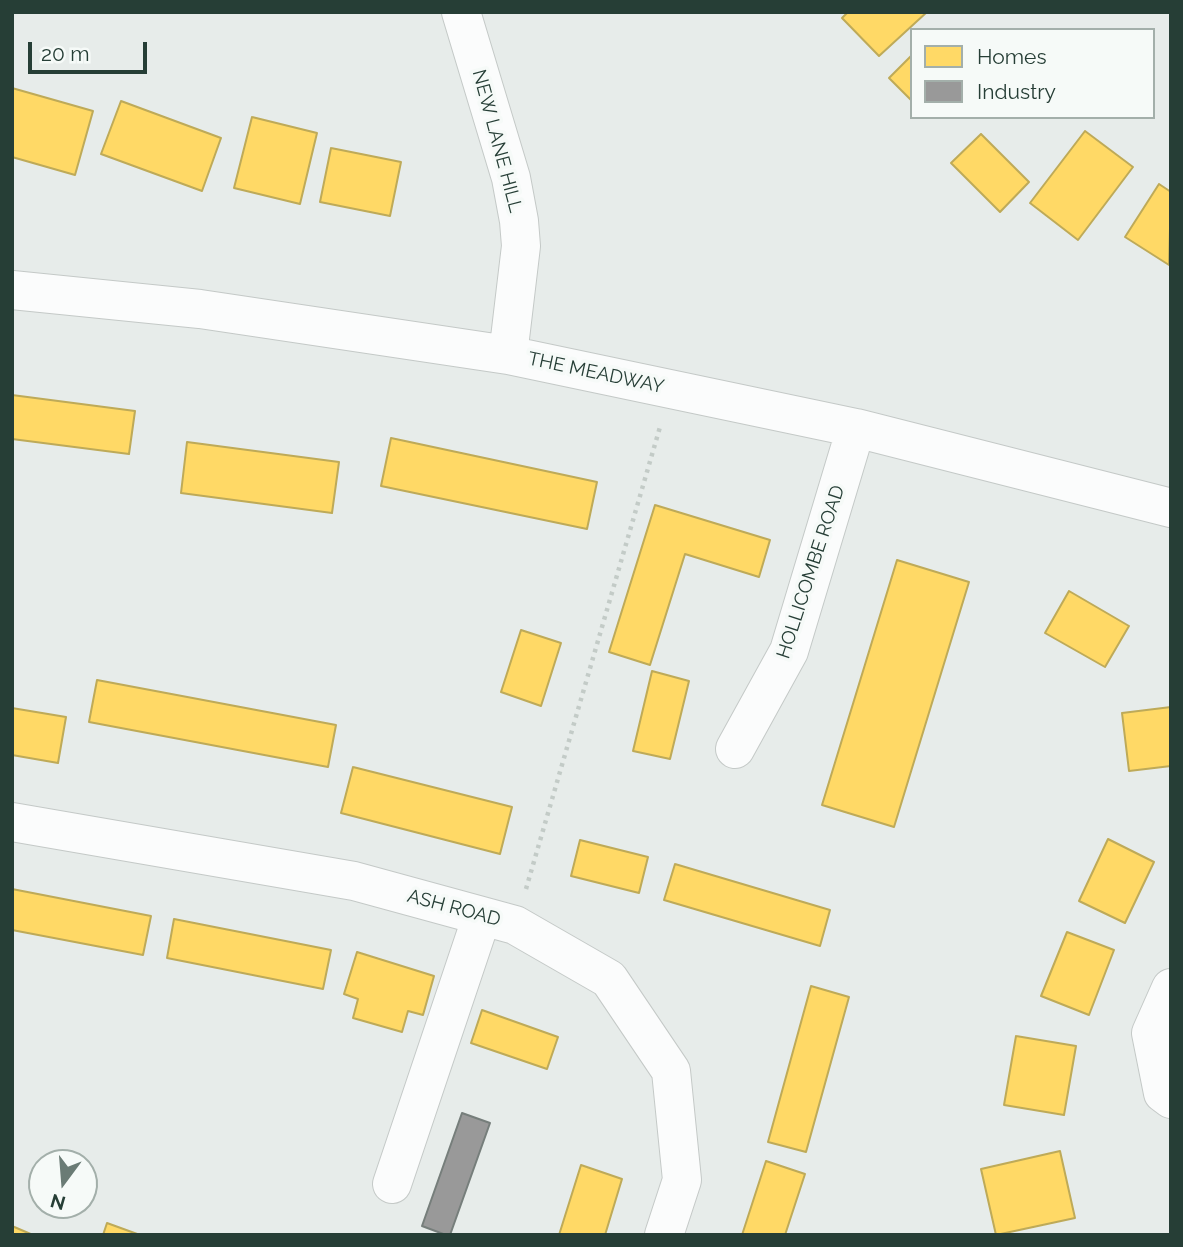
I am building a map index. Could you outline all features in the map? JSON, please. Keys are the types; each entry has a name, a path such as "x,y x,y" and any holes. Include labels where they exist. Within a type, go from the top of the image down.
{"street":[{"name":"NEW LANE HILL","path":"461,12 511,178 519,221 521,246 508,355"},
{"name":"THE MEADWAY","path":"12,290 200,309 508,355 856,428 1171,508"},
{"name":"HOLLICOMBE ROAD","path":"735,749 789,651 856,428"},
{"name":"ASH ROAD","path":"12,822 354,881 498,920 609,979 671,1071 682,1180 664,1235"},
{"path":"392,1184 498,920"},
{"path":"1171,988 1151,1033 1164,1093 1171,1099"}],"path":[{"path":"498,920 671,389"}],"building: Homes":[{"path":"848,12 927,12 879,56 842,18"},
{"path":"910,57 910,99 889,78"},
{"path":"12,88 93,111 75,175 12,157"},
{"path":"121,101 221,138 202,191 101,154"},
{"path":"252,117 317,133 300,204 234,188"},
{"path":"1085,131 1133,167 1078,240 1030,203"},
{"path":"981,134 1029,182 1000,212 951,163"},
{"path":"331,148 401,162 390,216 320,202"},
{"path":"1159,184 1171,192 1169,265 1125,237"},
{"path":"12,395 135,411 129,454 12,439"},
{"path":"391,438 597,482 587,529 381,486"},
{"path":"187,442 339,462 332,513 181,493"},
{"path":"655,505 770,540 759,577 685,554 650,665 609,652"},
{"path":"897,560 969,582 894,827 822,805"},
{"path":"1069,591 1129,626 1105,667 1045,633"},
{"path":"521,630 561,643 541,706 501,692"},
{"path":"652,671 689,681 670,759 633,751"},
{"path":"97,680 336,725 328,767 89,722"},
{"path":"1171,707 1171,766 1129,771 1122,713"},
{"path":"12,708 66,717 58,763 12,755"},
{"path":"353,767 512,807 500,854 341,813"},
{"path":"1108,839 1154,862 1125,923 1079,901"},
{"path":"580,840 648,857 639,893 571,876"},
{"path":"675,864 830,910 820,946 664,900"},
{"path":"12,889 151,916 143,955 12,930"},
{"path":"174,919 331,950 323,989 167,958"},
{"path":"1067,932 1114,950 1089,1015 1041,996"},
{"path":"357,952 434,976 423,1015 408,1011 402,1032 353,1018 358,999 344,994"},
{"path":"811,986 849,997 806,1152 768,1142"},
{"path":"482,1010 558,1037 547,1069 471,1043"},
{"path":"1016,1036 1076,1046 1064,1115 1004,1105"},
{"path":"1060,1151 1075,1218 996,1235 981,1169"},
{"path":"766,1161 805,1174 785,1235 742,1235"},
{"path":"581,1165 622,1179 605,1235 559,1235"},
{"path":"107,1223 140,1235 103,1235"},
{"path":"12,1226 33,1235 12,1235"}],"building: Industry":[{"path":"462,1113 490,1123 450,1235 446,1235 422,1226"}]}
